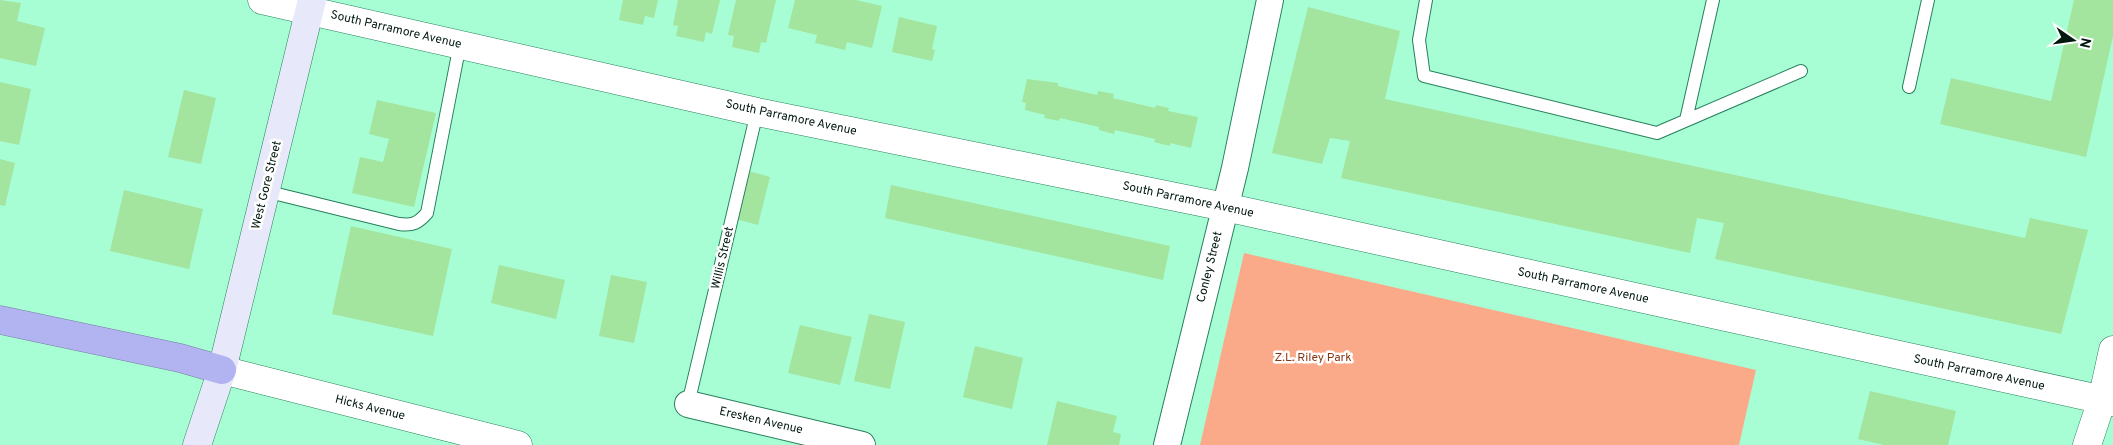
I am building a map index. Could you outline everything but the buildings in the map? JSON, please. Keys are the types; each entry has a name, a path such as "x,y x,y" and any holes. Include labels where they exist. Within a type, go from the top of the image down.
{"highway":[{"path":"0,320 180,358 222,370"}],"main road":[{"name":"West Gore Street","path":"197,445 222,370 310,5"},
{"name":"West Gore Street","path":"212,445 222,370"}],"street":[{"name":"South Parramore Avenue","path":"262,0 310,5 460,44 757,112 1225,207 2107,401"},
{"name":"Conley Street","path":"1167,445 1225,207 1270,0"},
{"path":"2087,445 2107,401 2113,350"},
{"name":"Hicks Avenue","path":"222,370 518,445"},
{"name":"Eresken Avenue","path":"688,404 862,445"}],"lane":[{"path":"1426,0 1419,40 1424,76 1657,133 1800,71"},
{"path":"1686,120 1714,0"},
{"path":"1909,87 1928,0"},
{"path":"265,191 400,224 413,224 420,220 427,213 460,44"},
{"name":"Willis Street","path":"688,404 757,112"}],"green space":[{"name":"Z.L. Riley Park","path":"1244,253 1756,370 1739,445 1200,445"}]}
